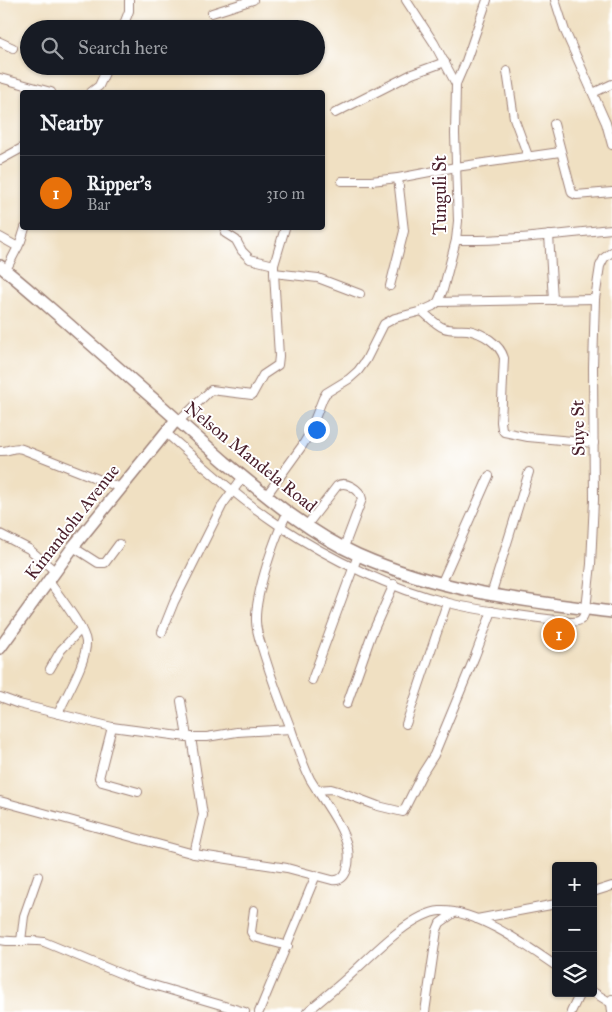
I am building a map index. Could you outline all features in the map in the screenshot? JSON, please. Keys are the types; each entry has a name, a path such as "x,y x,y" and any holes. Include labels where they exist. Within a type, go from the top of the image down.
{"main road":[{"name":"Nelson Mandela Road","path":"3,268 177,421 266,496 307,525 358,555 441,584 490,595 612,612"},
{"name":"Kimandolu Avenue","path":"0,648 72,547 110,499 177,421"}],"street":[{"path":"126,20 129,11 129,0"},
{"path":"212,13 254,0"},
{"path":"406,0 456,84"},
{"name":"Tunguli St","path":"438,302 456,240 458,221 455,134 456,84 466,61 486,0"},
{"path":"554,0 564,31 606,123 612,145"},
{"path":"0,42 13,48"},
{"path":"335,113 412,74 444,62"},
{"path":"507,71 514,118 528,156"},
{"path":"94,90 99,86 104,75"},
{"path":"0,78 44,90"},
{"path":"592,92 612,84"},
{"path":"554,124 560,152 574,194 612,192"},
{"path":"0,160 20,149"},
{"path":"342,181 371,181 398,178 456,166 560,152"},
{"path":"390,286 404,226 398,178"},
{"path":"456,240 480,240 612,229"},
{"path":"3,268 18,247 24,230"},
{"path":"177,421 211,390 252,395 263,375 278,365 274,269 284,230"},
{"path":"225,232 236,240 242,251 250,258 274,269 318,278 360,294"},
{"path":"549,235 553,300"},
{"path":"0,238 18,247"},
{"name":"Suye St","path":"586,609 593,529 595,299 600,266 604,258 612,252"},
{"path":"266,496 305,441 323,398 358,371 366,360 384,324 395,318 422,311 438,302 595,299"},
{"path":"422,311 443,328 469,330 483,336 494,342 503,354 502,429 504,432 528,437 594,443"},
{"path":"166,432 232,491 280,526 352,567 448,603 492,611 577,622 582,620 586,609"},
{"path":"0,451 5,452 18,448 121,488"},
{"path":"490,595 529,472"},
{"path":"441,584 489,476"},
{"path":"162,632 174,602 223,504 243,477"},
{"path":"307,525 341,483 359,491 362,498 344,547"},
{"path":"0,801 194,854 287,868 337,881 342,879 346,872 348,848 339,826 309,776 275,690 256,621 258,602 267,566 280,526 288,512"},
{"path":"0,534 29,548 52,576 81,628 86,643 85,654 58,714"},
{"path":"72,547 98,563 105,564 119,544"},
{"path":"312,680 358,555"},
{"path":"347,704 371,636 394,584"},
{"path":"406,724 448,603"},
{"path":"317,790 331,789 373,805 403,812 434,755 492,611"},
{"path":"50,670 61,650 81,628"},
{"path":"0,698 112,727 189,737 291,729"},
{"path":"181,701 203,820 194,854"},
{"path":"112,727 99,778 102,782 138,792"},
{"path":"259,1012 288,946 316,874"},
{"path":"21,941 24,916 38,876"},
{"path":"597,891 612,886"},
{"path":"476,919 552,905"},
{"path":"254,910 251,932 254,938 288,946"},
{"path":"308,1012 387,942 416,919 430,913 441,911 476,919 524,944 552,963"},
{"path":"425,1012 437,930 440,923 454,913"},
{"path":"0,940 44,942 136,980 245,1012"},
{"path":"597,994 611,1001 612,1012"},
{"path":"570,1012 578,997"}],"place":[{"name":"Ripper's","path":"559,634"}]}
